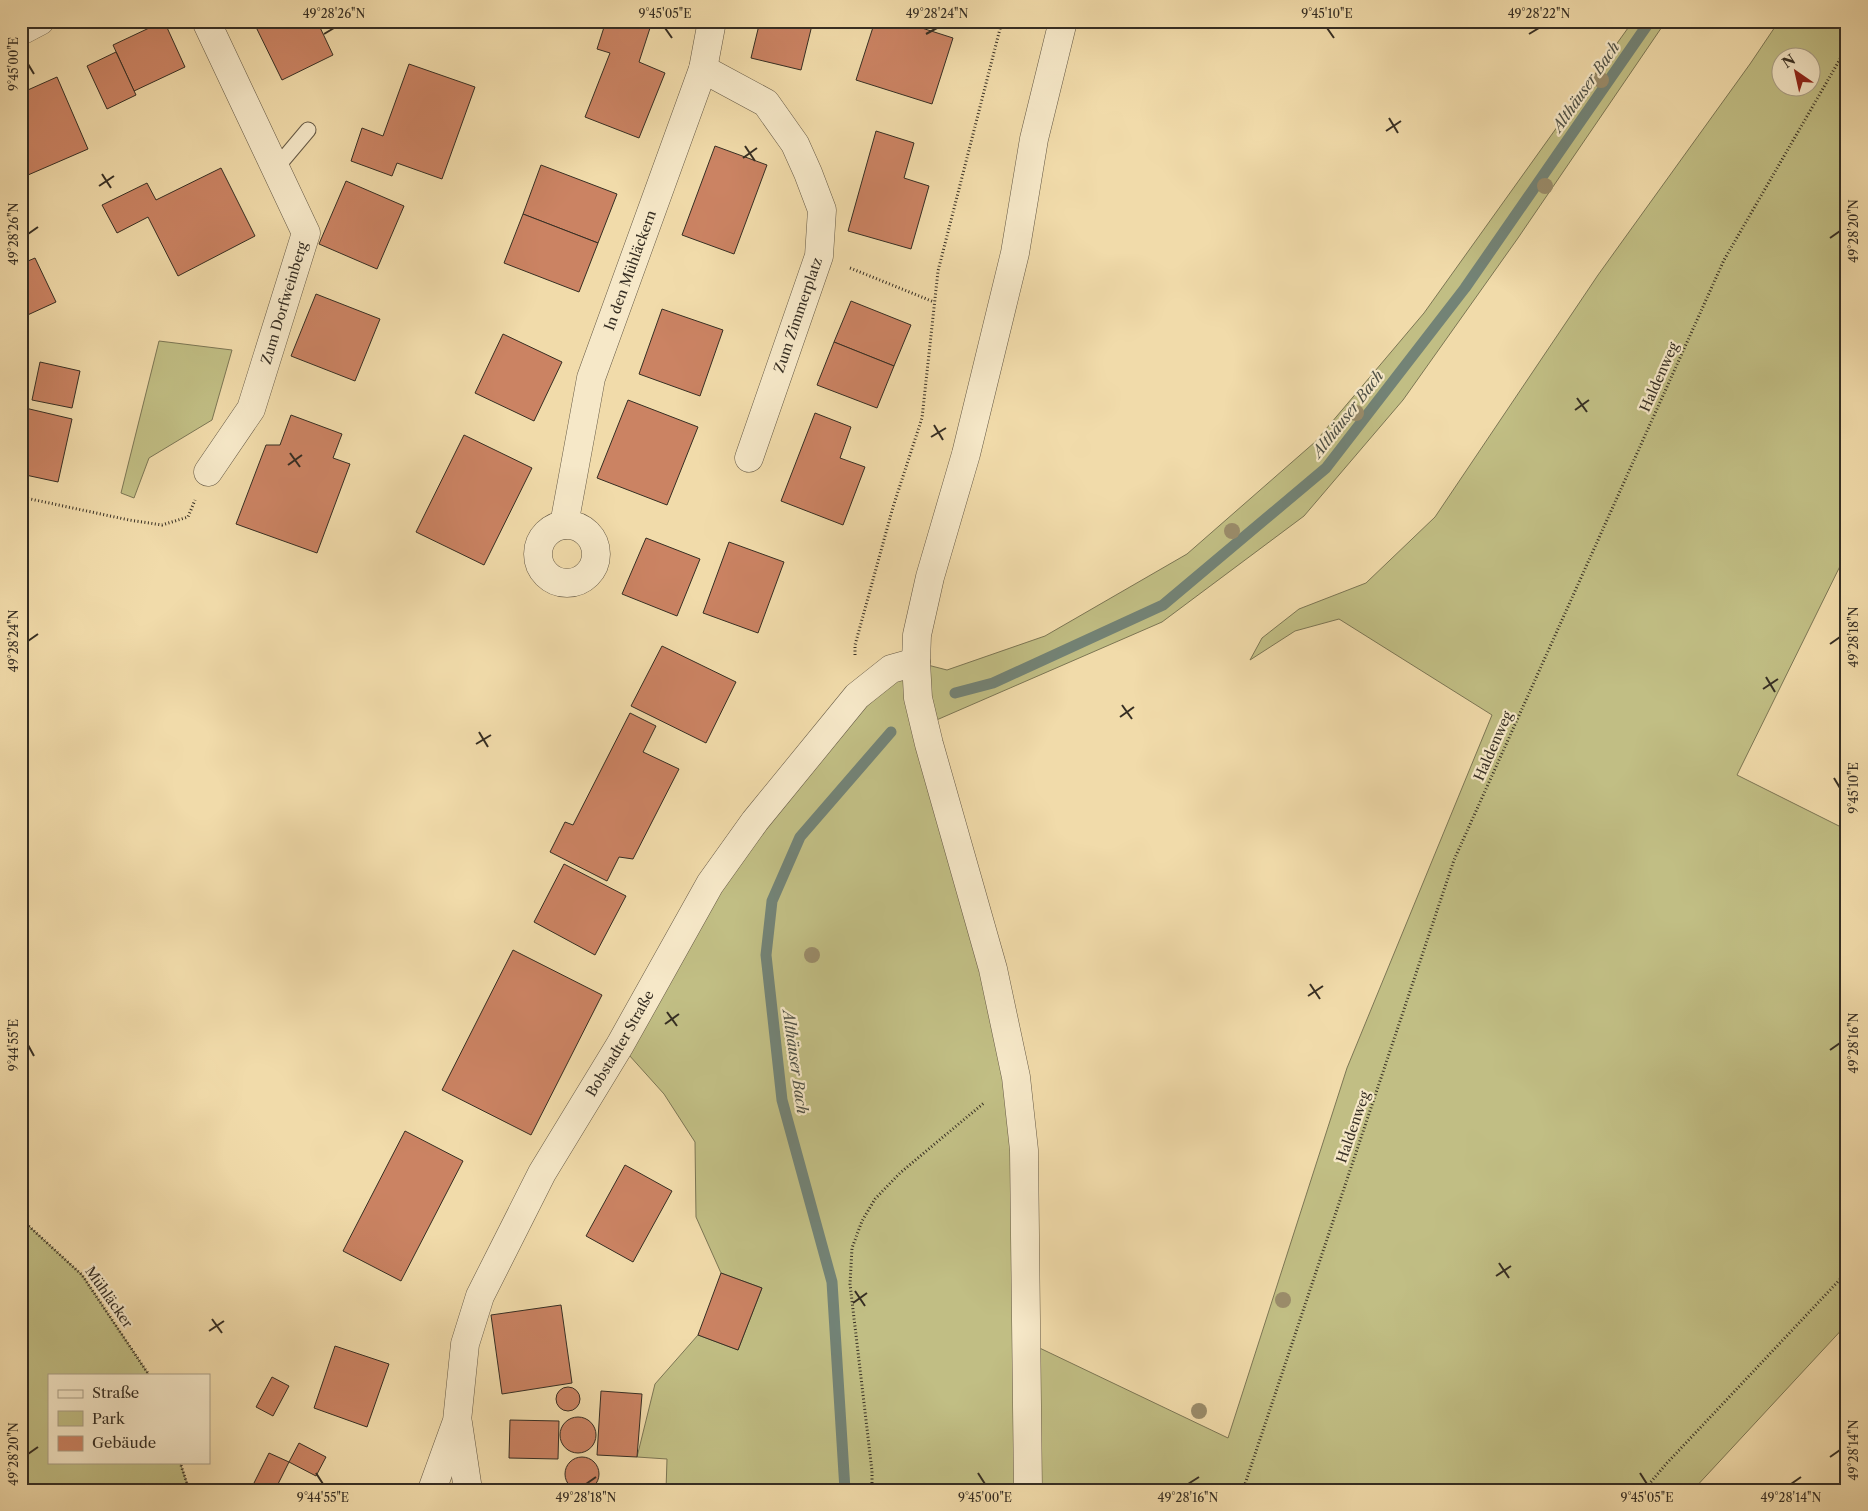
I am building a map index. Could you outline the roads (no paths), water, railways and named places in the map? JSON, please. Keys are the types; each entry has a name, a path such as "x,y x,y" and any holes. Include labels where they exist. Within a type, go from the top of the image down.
{"street":[{"path":"21,31 40,21"},
{"name":"Zum Dorfweinberg","path":"206,21 306,233 251,409 208,472"},
{"name":"In den Mühläckern","path":"564,525 591,378 702,69 712,21"},
{"path":"1028,1490 1024,1150 1016,1077 993,969 929,744 918,698 916,662 917,635 930,577 966,454 1015,253 1034,139 1063,21"},
{"name":"Zum Zimmerplatz","path":"702,69 766,103 795,144 822,210 819,256 749,458"},
{"name":"Bobstadter Straße","path":"432,1490 457,1421 465,1344 480,1296 542,1173 620,1045 710,884 755,821 857,696 891,669 916,662"},
{"path":"457,1421 468,1490"}],"lane":[{"path":"276,168 308,130"}],"waterway":[{"name":"Althäuser Bach","path":"955,693 993,683 1163,605 1326,468 1465,288 1650,21"},
{"name":"Althäuser Bach","path":"845,1490 832,1282 782,1100 766,955 772,901 800,837 891,732"}]}
